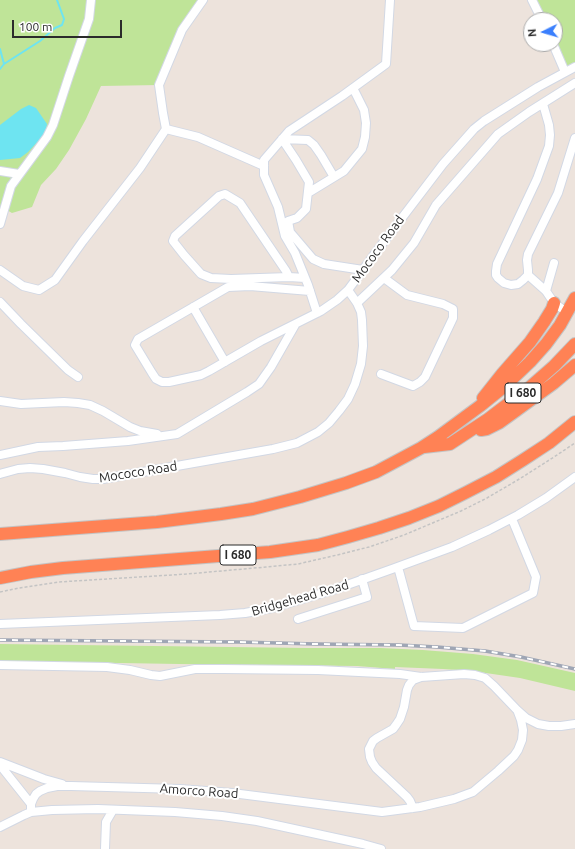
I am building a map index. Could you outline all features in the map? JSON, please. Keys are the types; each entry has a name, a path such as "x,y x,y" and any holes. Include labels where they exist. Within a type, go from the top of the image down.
{"highway":[{"name":"I 680","path":"0,534 95,528 205,517 253,509 315,493 376,472 421,448 438,437 500,390 530,362 551,338 568,313 575,298"},
{"path":"473,411 502,374 533,339 552,309 554,303"},
{"name":"I 680","path":"421,448 450,444 466,434 500,411 530,387 558,362 575,344"},
{"name":"I 680","path":"466,434 487,429 499,423 536,397 575,365"},
{"name":"I 680","path":"0,578 63,568 270,552 318,545 348,538 409,518 468,492 523,460 575,422"}],"street":[{"path":"0,224 11,186 47,137 53,125 68,76 89,18 91,0"},
{"path":"0,270 22,286 39,290 55,280 83,241 140,168 166,129 160,85 182,30 203,0"},
{"path":"318,313 295,253 285,236 278,207 264,175 264,160 289,131 386,64 390,0"},
{"path":"532,0 538,12"},
{"path":"556,52 565,72"},
{"name":"Mococo Road","path":"0,474 18,469 43,468 80,477 103,479 273,449 297,443 318,432 340,411 348,399 355,384 361,364 363,346 361,312 357,302 348,290 443,164 474,129 484,121 538,87 575,67"},
{"path":"357,302 392,270 414,243 436,205 498,134 529,112 575,83"},
{"path":"308,193 344,171 362,149 366,123 364,110 353,88"},
{"path":"543,104 550,130 548,152 537,179 498,260 496,275 501,281 507,284 518,284 528,275 528,254 556,198 572,158 575,138"},
{"path":"166,129 198,137 264,166"},
{"path":"282,139 308,140 314,145 334,177"},
{"path":"282,139 309,182 306,209 297,218 288,221 290,232 313,259 324,264 363,270"},
{"path":"0,171 19,174"},
{"path":"289,277 240,203 225,194 218,196 175,236 173,242 201,274 211,278 305,278"},
{"path":"546,291 554,263"},
{"path":"528,275 546,291 554,303 568,313"},
{"path":"381,374 413,386 420,382 425,377 453,318 453,309 443,304 407,294 384,278"},
{"path":"310,291 250,286 228,287 138,338 135,346 156,379 162,382 169,382 201,375 261,341 318,313 337,300 348,290"},
{"path":"0,302 68,370 78,377"},
{"path":"193,307 225,362"},
{"path":"0,455 38,447 128,441 177,434 258,384 271,367 295,324"},
{"path":"0,400 21,404 64,402 90,405 130,427 140,431 165,436"},
{"name":"Bridgehead Road","path":"0,624 220,615 245,613 286,604 398,567 452,547 512,519 546,498 575,477"},
{"path":"398,567 414,626 463,628 533,594 536,577 512,519"},
{"path":"298,618 367,597 362,579"},
{"path":"0,665 107,667 160,676 195,669 223,668 318,670 400,674 421,677 464,674 475,675 485,678 526,718 538,724 549,726 575,724"},
{"path":"421,677 413,680 409,685 404,707 400,719 396,725 393,729 373,741 369,749 370,757 376,768 407,797 413,808 454,799 473,792 514,756 522,740 523,730 517,710"},
{"path":"0,762 56,783 71,786"},
{"path":"0,765 31,808"},
{"name":"Amorco Road","path":"31,808 33,799 40,791 57,786 71,786 180,789 232,793 382,812 413,808"},
{"path":"0,827 24,815 31,808 175,812 263,822 382,849"},
{"path":"105,849 106,822 113,810"}],"green space":[{"path":"0,0 203,0 182,30 159,85 101,86 86,119 69,150 56,169 41,185 32,207 12,213 0,206"},
{"path":"532,0 575,0 575,67 565,72 558,52 563,52 563,12 538,12"},
{"path":"0,644 380,648 473,654 517,660 575,673 575,691 520,678 472,671 443,669 395,667 395,669 357,666 0,661"}],"water":[{"path":"29,105 36,108 47,124 43,136 20,158 0,160 0,125 21,109"}],"waterway":[{"path":"4,64 40,41 55,28 62,25 64,19 57,0"},
{"path":"0,49 4,64 0,69"}],"railway":[{"path":"0,640 399,645 485,651 575,669"}]}
